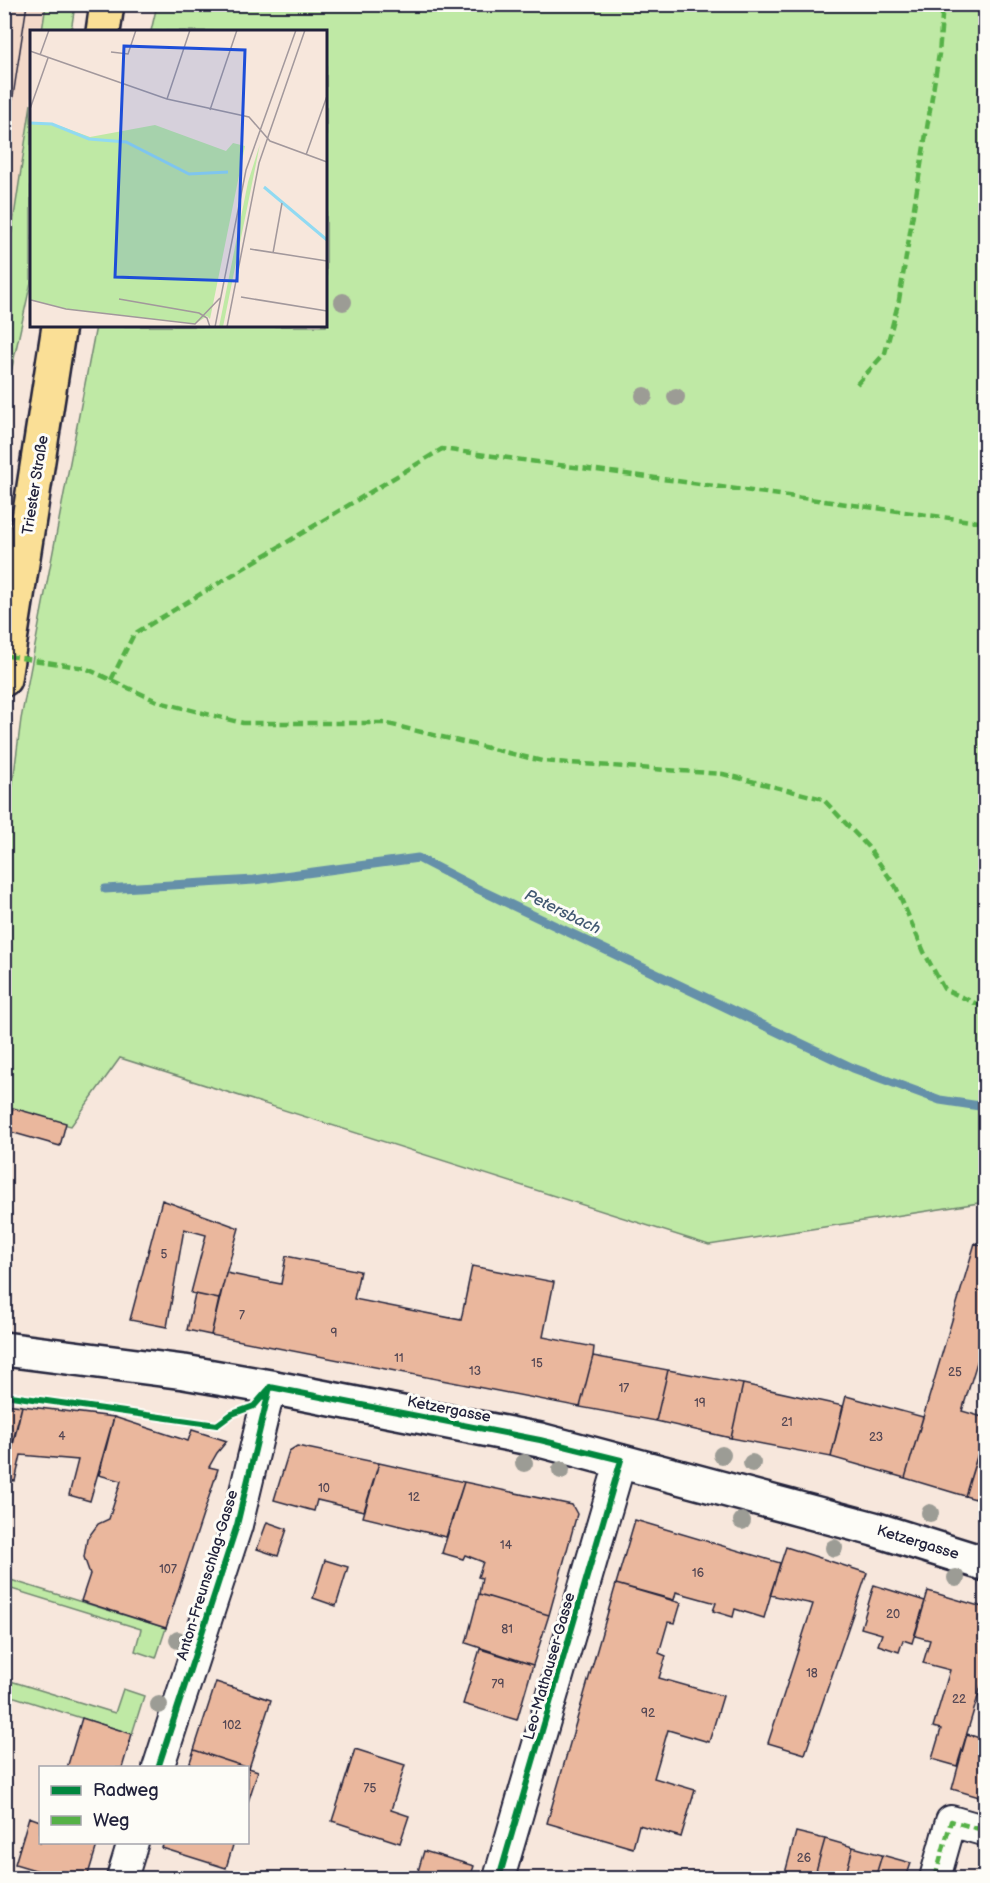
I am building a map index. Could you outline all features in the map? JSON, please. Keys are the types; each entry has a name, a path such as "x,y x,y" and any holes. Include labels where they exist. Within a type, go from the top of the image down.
{"main road":[{"path":"104,30 108,4"},
{"name":"Triester Straße","path":"4,679 59,327"},
{"name":"Ketzergasse","path":"4,1349 184,1372 540,1440 874,1528 986,1563"}],"street":[{"name":"Anton-Freunschlag-Gasse","path":"158,1766 237,1525 270,1387"},
{"name":"Leo-Mathauser-Gasse","path":"499,1878 621,1460"},
{"path":"935,1878 951,1821 986,1831"},
{"path":"122,1878 132,1844"}],"shaded area":[{"path":"5,5 46,5 42,30 30,30 30,111 5,276"}],"green space":[{"path":"46,5 75,5 71,30 42,30"},
{"path":"157,5 985,5 985,1202 709,1245 120,1058 71,1126 5,1110 5,845 21,719 96,327 327,327 327,30 151,30"},
{"path":"30,111 30,286 5,399 5,276"},
{"path":"4,1578 166,1628 156,1658 135,1651 141,1629 5,1587"},
{"path":"4,1679 115,1713 123,1689 144,1696 132,1734 5,1694"}],"building":[{"path":"13,1108 66,1123 60,1146 7,1131"},
{"path":"162,1200 239,1228 219,1299 191,1293 206,1235 184,1229 167,1327 130,1320"},
{"path":"975,1243 986,1247 986,1333 962,1411 986,1418 986,1428 965,1496 905,1478"},
{"path":"286,1256 360,1271 354,1299 461,1320 472,1266 554,1282 543,1337 594,1347 580,1407 211,1335 226,1273 281,1284"},
{"path":"195,1294 219,1299 211,1335 187,1330"},
{"path":"593,1356 668,1370 656,1421 580,1407"},
{"path":"668,1370 743,1384 731,1438 656,1421"},
{"path":"743,1384 843,1406 831,1457 731,1438"},
{"path":"846,1396 923,1417 905,1478 831,1457"},
{"path":"4,1404 22,1406 8,1460 4,1460"},
{"path":"22,1406 114,1417 90,1501 69,1495 78,1460 21,1455 15,1481 5,1480"},
{"path":"114,1417 188,1441 192,1430 227,1441 209,1467 218,1469 166,1628 81,1601 90,1574 84,1557 87,1539 98,1524 109,1519 121,1481 99,1475"},
{"path":"981,1443 986,1444 986,1502 965,1496"},
{"path":"297,1446 379,1463 364,1511 317,1500 314,1511 274,1500 289,1451"},
{"path":"379,1463 464,1482 446,1537 363,1517"},
{"path":"464,1482 572,1505 577,1514 549,1615 479,1594 482,1578 478,1577 483,1562 465,1555 463,1559 442,1553"},
{"path":"635,1520 780,1563 764,1618 735,1609 733,1617 713,1611 716,1603 676,1592 674,1600 616,1584"},
{"path":"267,1522 287,1529 278,1556 257,1549"},
{"path":"786,1547 867,1573 805,1754 768,1743 813,1604 770,1595"},
{"path":"325,1560 348,1567 336,1606 313,1598"},
{"path":"616,1584 681,1603 675,1623 668,1622 659,1653 666,1656 659,1678 723,1696 709,1742 668,1730 654,1778 695,1790 681,1837 639,1825 633,1848 547,1823"},
{"path":"874,1585 925,1601 912,1643 903,1640 899,1652 878,1645 882,1634 861,1628"},
{"path":"928,1591 986,1608 986,1670 957,1766 932,1759 941,1729 933,1727 950,1670 923,1663 930,1640 915,1636"},
{"path":"479,1594 549,1615 533,1665 466,1643"},
{"path":"480,1649 533,1665 517,1720 463,1704"},
{"path":"216,1682 271,1700 249,1768 249,1766 194,1750"},
{"path":"82,1718 132,1734 123,1766 68,1766"},
{"path":"967,1734 986,1740 986,1799 952,1789"},
{"path":"355,1749 405,1765 391,1810 409,1816 400,1843 332,1821"},
{"path":"194,1750 243,1766 189,1766"},
{"path":"249,1768 258,1771 249,1799"},
{"path":"29,1817 39,1821 39,1844 97,1844 87,1878 62,1878 15,1864"},
{"path":"796,1832 825,1839 814,1878 784,1877"},
{"path":"825,1839 853,1847 845,1878 814,1878"},
{"path":"163,1844 233,1844 226,1868 162,1848"},
{"path":"853,1847 882,1855 875,1878 845,1878"},
{"path":"424,1851 474,1866 470,1878 416,1878"},
{"path":"882,1855 911,1863 906,1878 875,1878"},
{"path":"227,1871 254,1878 224,1878"}],"waterway":[{"name":"Petersbach","path":"105,889 254,880 418,858 476,888 853,1068 940,1100 986,1107"}],"tram line":[{"path":"4,28 8,4"},
{"path":"4,156 27,4"}],"marked path":[{"path":"857,384 885,353 899,300 939,54 943,4"},
{"path":"111,680 134,634 442,449 986,523"},
{"path":"8,656 85,668 159,702 243,723 384,723 542,761 723,774 823,799 868,847 896,887 924,952 944,989 986,1008"},
{"path":"935,1878 951,1821 986,1831"}],"cycle path":[{"path":"270,1387 540,1440 621,1460 499,1878"},
{"path":"159,1766 237,1525 270,1387"},
{"path":"4,1395 217,1425 232,1414 254,1406 268,1390"}]}
